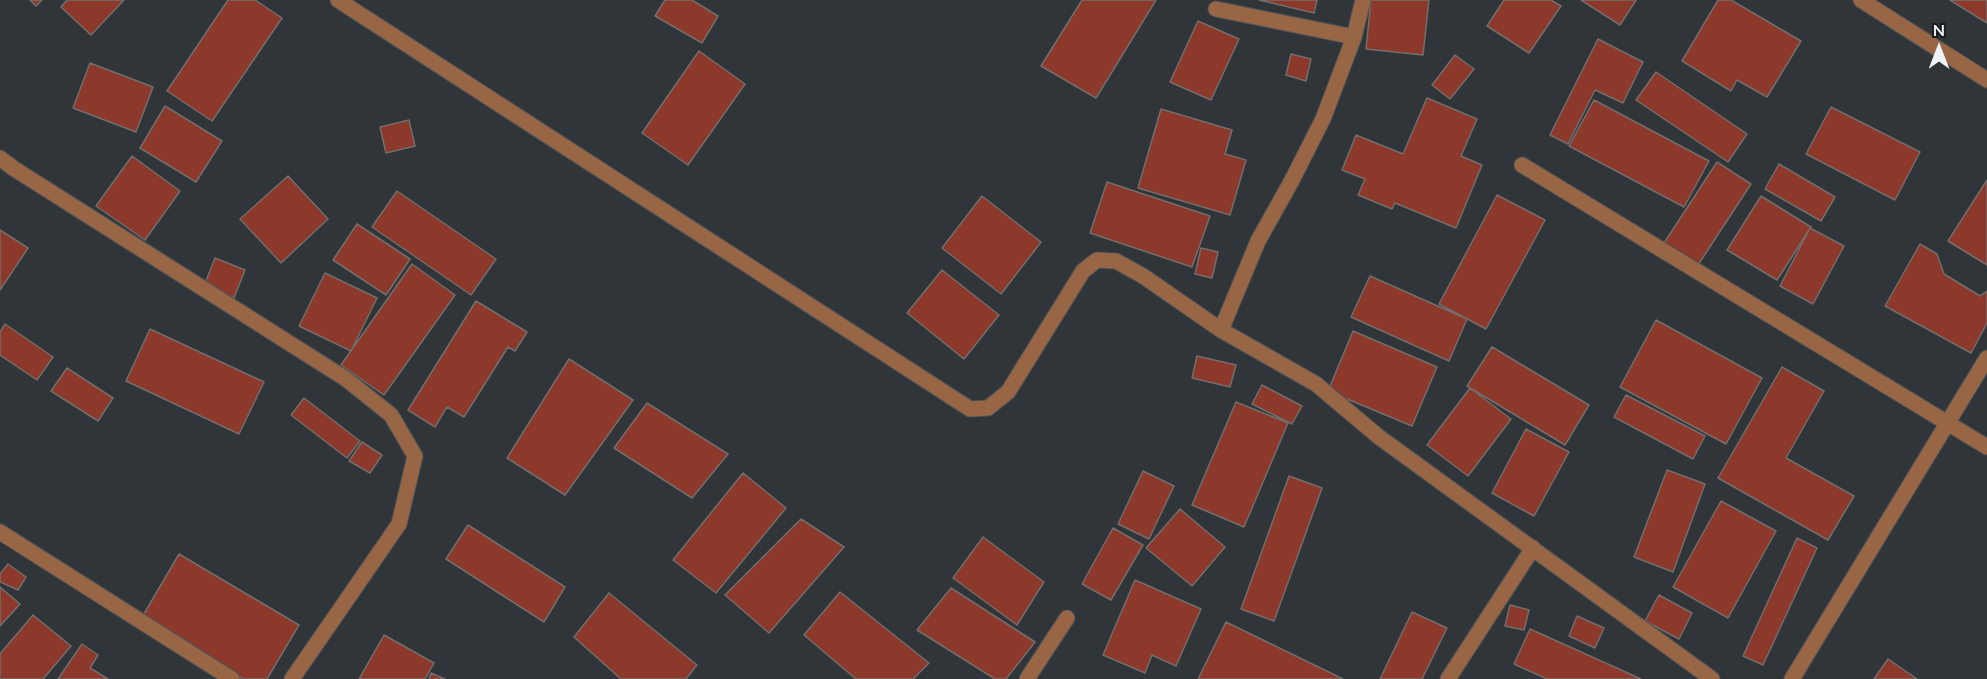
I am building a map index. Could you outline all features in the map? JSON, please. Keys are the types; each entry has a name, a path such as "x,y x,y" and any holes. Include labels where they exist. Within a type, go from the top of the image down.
{"street":[{"path":"338,0 970,409 988,408 1008,392 1083,271 1098,260 1116,261 1143,276 1221,330 1316,384 1379,437 1712,679"},
{"path":"1221,330 1258,241 1323,119 1354,36 1363,0"},
{"path":"1861,0 1987,80"},
{"path":"1216,9 1354,36"},
{"path":"0,158 346,379 392,415 415,456 399,525 292,679"},
{"path":"1522,165 1987,447"},
{"path":"1792,679 1987,358"},
{"path":"0,532 232,679"},
{"path":"1448,679 1533,548"},
{"path":"1028,679 1067,618"}],"building":[{"path":"30,0 42,0 36,6"},
{"path":"67,0 124,0 91,35 61,7"},
{"path":"228,0 255,0 282,18 212,121 167,91"},
{"path":"665,0 692,0 718,16 702,43 655,16"},
{"path":"1082,0 1156,0 1096,98 1041,66"},
{"path":"1259,0 1317,0 1314,13"},
{"path":"1371,0 1429,0 1423,55 1366,49"},
{"path":"1504,0 1551,0 1561,6 1529,53 1487,26"},
{"path":"1581,0 1636,0 1620,25"},
{"path":"1718,0 1731,0 1801,41 1767,97 1737,80 1731,91 1682,61"},
{"path":"1950,0 1987,0 1987,23"},
{"path":"1198,21 1239,39 1211,100 1170,82"},
{"path":"1598,39 1643,62 1623,103 1595,90 1568,144 1550,135"},
{"path":"699,51 745,84 688,165 642,133"},
{"path":"1291,54 1311,59 1306,81 1286,75"},
{"path":"1455,55 1474,69 1450,99 1432,85"},
{"path":"90,63 153,87 136,132 73,108"},
{"path":"1656,72 1747,134 1728,162 1636,100"},
{"path":"1427,98 1477,119 1461,156 1482,165 1456,228 1395,203 1392,209 1358,195 1365,179 1342,170 1356,135 1403,154"},
{"path":"1594,100 1709,161 1684,207 1569,146"},
{"path":"165,106 222,141 196,182 140,148"},
{"path":"1831,107 1920,152 1895,200 1806,154"},
{"path":"1161,109 1232,130 1225,154 1246,160 1230,215 1138,188"},
{"path":"409,120 415,146 386,153 380,127"},
{"path":"132,156 180,191 145,240 96,206"},
{"path":"1717,162 1751,184 1698,265 1664,243"},
{"path":"1779,164 1835,197 1821,221 1765,189"},
{"path":"288,176 328,219 281,263 240,219"},
{"path":"1987,180 1987,265 1948,241"},
{"path":"1107,182 1210,216 1192,267 1090,233"},
{"path":"397,191 496,259 471,295 372,227"},
{"path":"1497,195 1545,220 1486,329 1439,304"},
{"path":"982,196 1041,242 1001,294 942,248"},
{"path":"1761,196 1811,227 1777,280 1727,250"},
{"path":"357,224 410,259 386,295 333,260"},
{"path":"1810,228 1844,246 1813,304 1780,286"},
{"path":"0,230 28,248 0,290"},
{"path":"1920,244 1937,254 1944,274 1980,296 1987,291 1987,323 1971,353 1885,306"},
{"path":"1201,248 1218,252 1212,278 1195,274"},
{"path":"215,258 245,270 234,298 204,286"},
{"path":"412,264 455,295 384,395 341,365"},
{"path":"942,270 999,315 964,359 907,313"},
{"path":"325,273 377,298 351,351 299,326"},
{"path":"1370,276 1467,319 1449,361 1351,317"},
{"path":"476,301 527,332 515,351 508,347 464,417 447,407 435,427 408,410"},
{"path":"1656,320 1762,378 1726,444 1620,387"},
{"path":"5,324 53,357 37,380 0,355 0,332"},
{"path":"150,329 264,382 239,434 126,381"},
{"path":"1353,331 1437,367 1412,426 1328,391"},
{"path":"1492,347 1589,405 1565,445 1467,386"},
{"path":"1197,356 1236,365 1230,387 1192,378"},
{"path":"569,359 633,400 565,495 507,458"},
{"path":"1782,367 1824,391 1786,458 1854,496 1828,540 1718,478"},
{"path":"67,368 113,398 98,421 51,391"},
{"path":"1262,385 1302,406 1292,424 1252,404"},
{"path":"1470,388 1511,419 1468,476 1427,445"},
{"path":"1626,395 1705,436 1693,459 1614,417"},
{"path":"304,398 360,441 347,458 291,415"},
{"path":"1236,402 1288,423 1244,527 1192,505"},
{"path":"647,403 728,454 692,498 614,448"},
{"path":"1526,429 1569,452 1534,516 1492,493"},
{"path":"362,442 382,455 370,473 349,461"},
{"path":"1667,470 1705,484 1673,572 1634,557"},
{"path":"1143,471 1174,486 1149,539 1118,524"},
{"path":"743,473 786,508 716,593 673,560"},
{"path":"1289,476 1322,488 1274,621 1241,609"},
{"path":"1721,501 1776,531 1728,618 1673,587"},
{"path":"1180,509 1225,547 1192,586 1146,548"},
{"path":"801,519 844,547 769,633 725,595"},
{"path":"468,525 565,587 544,622 446,559"},
{"path":"1113,528 1143,545 1111,600 1082,584"},
{"path":"983,537 1044,582 1017,625 953,578"},
{"path":"1797,538 1817,548 1763,665 1743,656"},
{"path":"179,554 299,625 267,679 243,679 141,619"},
{"path":"8,564 26,577 18,590 0,582 0,574"},
{"path":"1135,580 1201,609 1176,666 1152,655 1145,673 1103,655"},
{"path":"0,587 20,604 0,626"},
{"path":"951,588 1035,642 1006,679 995,679 917,630"},
{"path":"840,592 929,663 913,679 856,679 804,635"},
{"path":"609,593 697,665 686,679 621,679 574,637"},
{"path":"1659,595 1692,613 1679,639 1645,621"},
{"path":"1510,605 1529,610 1524,630 1505,626"},
{"path":"1412,612 1447,628 1422,679 1380,679"},
{"path":"33,615 71,646 43,679 0,679 0,654"},
{"path":"1577,616 1604,628 1595,648 1569,636"},
{"path":"1226,622 1343,679 1198,679"},
{"path":"1530,629 1641,679 1547,679 1514,664"},
{"path":"384,635 434,663 425,679 359,679"},
{"path":"82,644 98,655 90,668 108,679 58,679"},
{"path":"1888,659 1917,679 1874,679"},
{"path":"431,673 445,679 429,679"}]}
